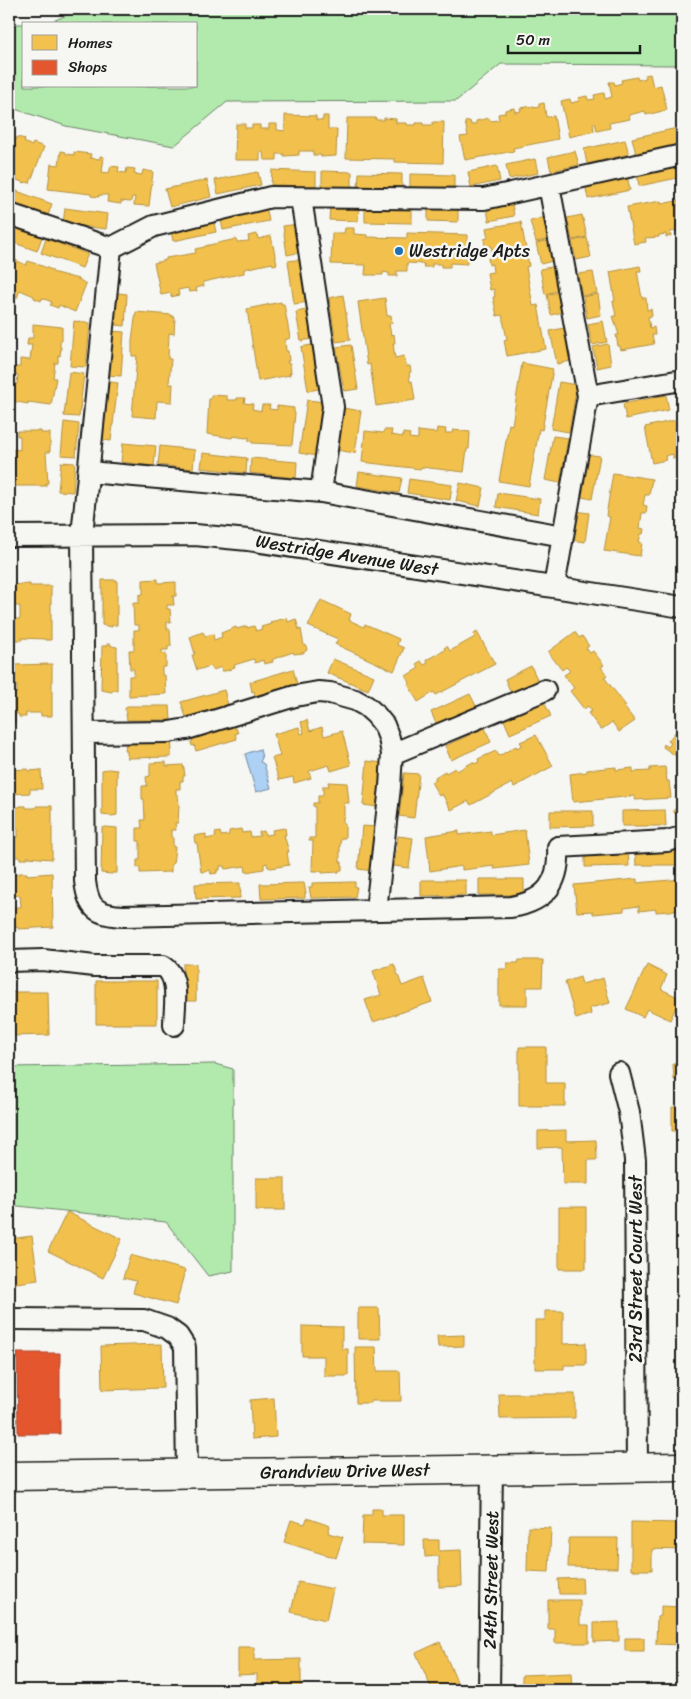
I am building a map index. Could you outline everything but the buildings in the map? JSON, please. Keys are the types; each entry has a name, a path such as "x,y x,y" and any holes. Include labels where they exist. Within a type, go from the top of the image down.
{"street":[{"path":"9,214 111,248 154,226 271,198 484,199 682,155"},
{"path":"549,185 588,396 554,587"},
{"path":"301,198 333,408 321,492"},
{"path":"111,248 82,535 85,880 88,897 94,907 98,911 124,916 522,906 535,900 552,884 558,871 558,847 667,841 682,837"},
{"path":"588,396 682,380"},
{"path":"88,472 321,492 563,536"},
{"name":"Westridge Avenue West","path":"9,536 195,535 248,540 682,607"},
{"path":"392,754 545,690"},
{"path":"84,733 168,732 187,729 295,696 318,692 342,696 366,706 384,725 392,754 376,910"},
{"path":"9,961 43,960 94,966 163,966 173,976 174,1025"},
{"name":"23rd Street Court West","path":"618,1072 629,1112 635,1160 637,1467"},
{"path":"9,1319 144,1320 168,1328 178,1336 185,1347 187,1473"},
{"name":"Grandview Drive West","path":"9,1476 682,1467"},
{"name":"24th Street West","path":"489,1690 492,1469"}],"green space":[{"path":"81,9 682,9 682,65 501,64 456,101 227,102 174,146 66,126 9,107 9,24 22,24 22,88 198,88 198,22 51,22"},
{"path":"215,1064 233,1069 233,1271 208,1276 166,1222 9,1205 9,1067"}],"water":[{"path":"260,749 262,758 260,762 264,764 271,788 256,792 245,754"}],"place":[{"name":"Westridge Apts","path":"399,251"}]}
